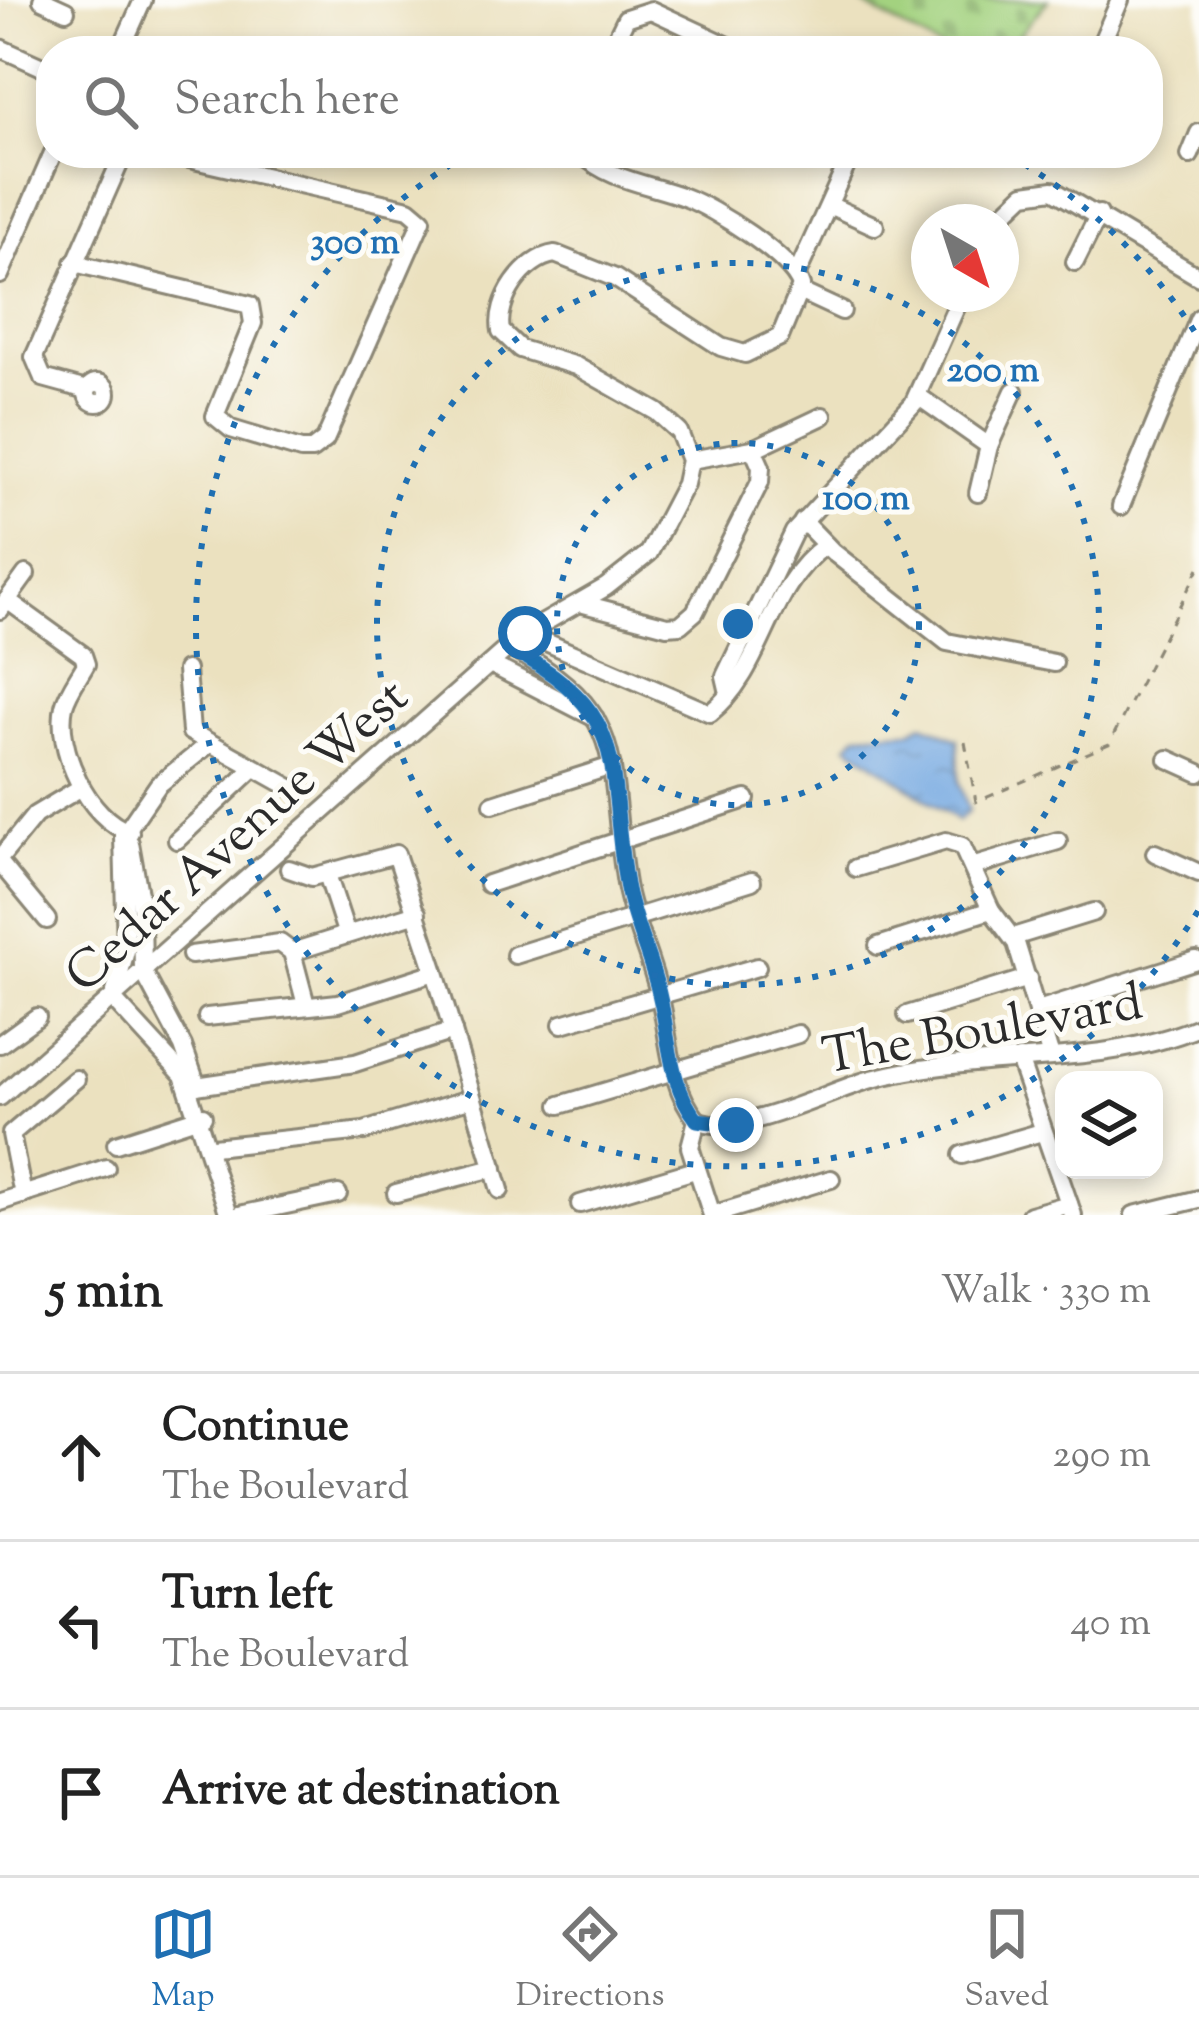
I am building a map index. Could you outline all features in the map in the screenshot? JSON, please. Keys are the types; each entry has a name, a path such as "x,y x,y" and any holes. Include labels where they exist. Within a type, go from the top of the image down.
{"street":[{"path":"42,0 66,10"},
{"path":"127,36 143,0"},
{"path":"1104,36 1120,0"},
{"path":"617,36 626,18 651,10 707,36"},
{"path":"0,48 36,64"},
{"path":"1190,155 1199,133"},
{"path":"0,274 46,168"},
{"path":"87,390 43,378 34,362 117,168"},
{"path":"74,263 250,305 253,323 215,408 218,420 302,451 312,450 325,440 422,220 409,209 229,168"},
{"path":"603,168 704,206 799,283 842,311"},
{"path":"823,416 752,449 690,460 679,432 657,412 592,374 507,341 500,314 526,268 547,255 565,257 615,278 722,347 745,354 780,337 846,168"},
{"path":"1011,204 1045,190 1061,192 1199,277"},
{"path":"829,205 875,226"},
{"path":"1075,262 1100,214"},
{"path":"728,689 725,676 780,558 803,521 918,396 954,312"},
{"path":"1120,506 1199,318"},
{"path":"978,493 988,446 1014,391"},
{"path":"918,396 988,446"},
{"path":"580,603 667,626 690,618 760,482 761,467 752,449"},
{"name":"Cedar Avenue West","path":"0,1097 508,647 580,603 655,546 690,460"},
{"path":"803,521 826,545 952,644 1054,663"},
{"path":"525,633 697,711 714,710 740,679 796,569 826,545"},
{"path":"780,558 796,569"},
{"path":"26,574 4,605 86,660 63,712 80,788 94,810 128,829"},
{"path":"508,647 558,674 596,718 612,766 633,916 660,997 674,1072 697,1120 690,1140 695,1170 712,1215 831,1179"},
{"path":"490,664 596,718"},
{"path":"186,670 188,728 290,788"},
{"path":"209,744 165,777 128,829 128,874 143,971 188,1057 201,1117 235,1215"},
{"path":"1168,759 1199,773"},
{"path":"493,804 612,766"},
{"path":"177,840 253,769"},
{"path":"47,920 0,861 35,815 80,788"},
{"path":"488,884 746,799"},
{"path":"856,868 954,841 975,866 991,910 1013,938 1051,1057"},
{"path":"975,866 1058,841"},
{"path":"1155,853 1199,873"},
{"path":"289,869 306,877 397,854 500,1190"},
{"path":"327,874 346,932"},
{"path":"514,955 752,881"},
{"path":"878,946 991,910"},
{"path":"1013,938 1094,912"},
{"path":"292,952 417,913"},
{"path":"135,938 112,1000 193,1086"},
{"path":"191,955 274,942 292,952 306,1005"},
{"path":"1038,1010 1196,960"},
{"path":"562,1024 757,967"},
{"path":"207,1017 338,1003 436,972"},
{"path":"907,1015 1028,978"},
{"path":"0,1044 38,1017"},
{"name":"The Boulevard","path":"697,1120 736,1125 875,1078 1019,1058 1134,1049 1199,1027"},
{"path":"193,1086 355,1063 453,1031"},
{"path":"560,1105 798,1034"},
{"path":"1019,1058 1042,1132 1055,1152"},
{"path":"23,1195 11,1134 76,1079"},
{"path":"213,1147 364,1131 472,1098"},
{"path":"116,1144 201,1117"},
{"path":"201,1117 235,1215"},
{"path":"962,1155 1042,1132"},
{"path":"0,1202 106,1168"},
{"path":"396,1193 494,1168"},
{"path":"580,1204 695,1170"},
{"path":"1030,1215 1071,1209 1064,1179"},
{"path":"235,1215 338,1194"},
{"path":"1134,1215 1199,1199"}],"path":[{"path":"965,742 976,802 1109,744 1199,568"}],"green space":[{"path":"855,0 1048,0 1018,36 919,36"}],"water":[{"path":"923,724 958,739 959,781 969,811 958,821 848,745 858,734 910,731"}],"route":[{"path":"525,633 508,647 558,674 587,701 596,718 614,774 630,904 660,997 670,1058 683,1098 697,1120 712,1126 736,1125"}]}
